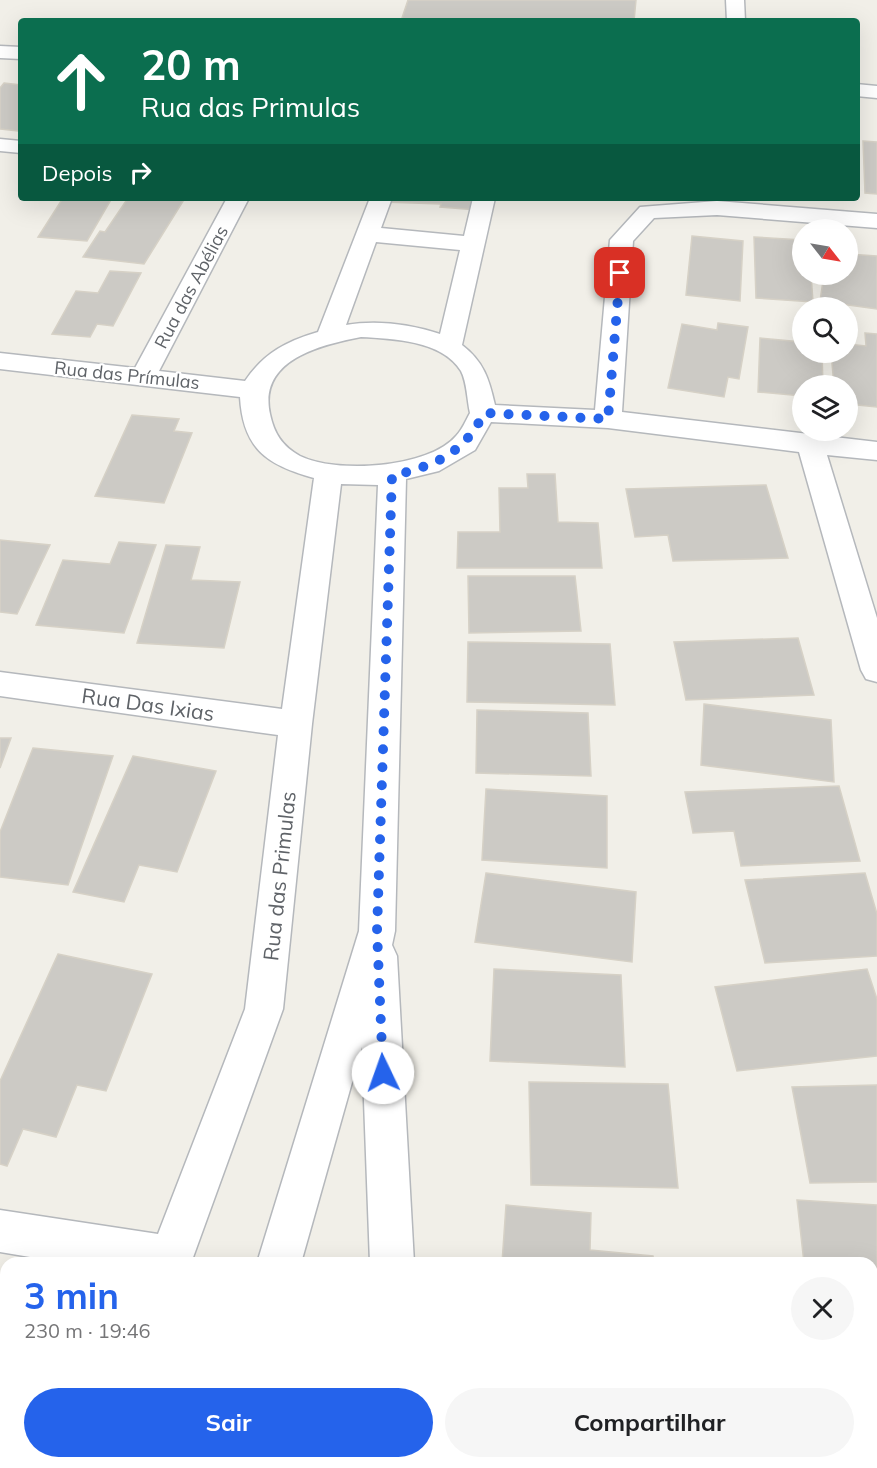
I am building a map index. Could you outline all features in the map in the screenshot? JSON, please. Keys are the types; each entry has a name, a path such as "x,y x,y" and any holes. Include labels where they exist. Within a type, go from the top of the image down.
{"street":[{"path":"735,0 736,18"},
{"path":"0,52 18,53"},
{"path":"860,90 877,92"},
{"path":"0,145 18,147"},
{"name":"Rua das Abélias","path":"143,377 236,201"},
{"path":"330,334 380,201"},
{"path":"449,348 471,244 483,201"},
{"path":"608,419 622,240 648,212 717,208 877,221"},
{"path":"367,234 471,244"},
{"path":"361,330 393,330 423,336 449,348 471,366 483,388 484,413 473,434 453,453 425,467 392,476 360,478 328,475 298,465 274,450 258,431 252,411 255,390 270,366 296,347 330,334 361,330"},
{"name":"Rua das Prímulas","path":"0,361 255,390"},
{"path":"484,413 608,419 810,445 877,451"},
{"path":"810,445 877,670"},
{"name":"Rua das Primulas","path":"171,1257 264,1009 296,724 328,475"},
{"path":"392,476 377,931 392,1257"},
{"name":"Rua Das Ixias","path":"0,684 296,724"},
{"path":"281,1257 377,931"},
{"path":"0,1231 152,1257"}],"building":[{"path":"408,0 636,0 634,18 402,18"},
{"path":"4,83 18,85 18,131 0,129 0,88"},
{"path":"863,141 877,142 877,194 865,193"},
{"path":"61,201 110,201 87,241 38,237"},
{"path":"126,201 183,201 144,264 83,257 100,231 105,232"},
{"path":"479,201 477,210 440,207 441,204 384,202"},
{"path":"692,236 743,241 740,301 686,295"},
{"path":"754,237 792,239 792,285 812,285 813,297 792,297 792,301 756,298"},
{"path":"858,255 877,256 877,309 858,306 858,297 821,297 822,285 858,285"},
{"path":"110,271 141,273 113,326 97,324 90,337 52,334 76,291 98,293"},
{"path":"718,323 748,327 739,379 728,377 724,397 668,388 682,324 717,330"},
{"path":"865,333 877,334 877,407 858,405 858,375 833,375 832,363 858,363 858,345 866,346"},
{"path":"760,338 792,341 792,363 822,363 823,375 792,375 792,395 758,392"},
{"path":"132,415 179,419 174,431 192,433 164,503 95,496"},
{"path":"527,474 555,474 558,522 598,523 602,568 457,568 458,532 500,532 499,488 528,488"},
{"path":"766,485 788,558 673,561 668,535 635,537 626,489"},
{"path":"0,540 50,545 17,614 0,612"},
{"path":"119,542 156,545 124,633 36,625 63,560 110,564"},
{"path":"166,545 200,547 191,580 240,582 224,648 137,643"},
{"path":"468,576 575,576 581,631 469,633"},
{"path":"798,638 814,695 686,700 674,642"},
{"path":"468,642 610,644 615,705 467,702"},
{"path":"704,704 831,720 834,782 701,765"},
{"path":"477,710 588,713 591,776 476,773"},
{"path":"0,738 11,738 0,768"},
{"path":"33,748 113,756 68,885 0,877 0,832"},
{"path":"133,756 216,771 177,872 139,865 124,902 73,892"},
{"path":"839,786 860,861 741,866 734,831 693,833 685,792"},
{"path":"486,789 607,796 607,868 482,860"},
{"path":"486,873 636,892 632,962 475,942"},
{"path":"865,873 877,914 877,956 765,963 745,880"},
{"path":"58,954 152,974 106,1091 77,1085 56,1137 23,1129 7,1166 0,1164 0,1081"},
{"path":"494,969 621,975 625,1067 490,1061"},
{"path":"867,969 877,999 877,1056 737,1071 715,987"},
{"path":"529,1082 668,1084 678,1188 531,1185"},
{"path":"877,1085 877,1182 810,1183 792,1087"},
{"path":"797,1200 877,1205 877,1257 803,1257"},
{"path":"506,1205 591,1213 590,1250 653,1257 502,1257"}],"route":[{"path":"383,1073 377,931 392,476 425,467 453,453 473,434 484,413 608,419 620,273"}]}
